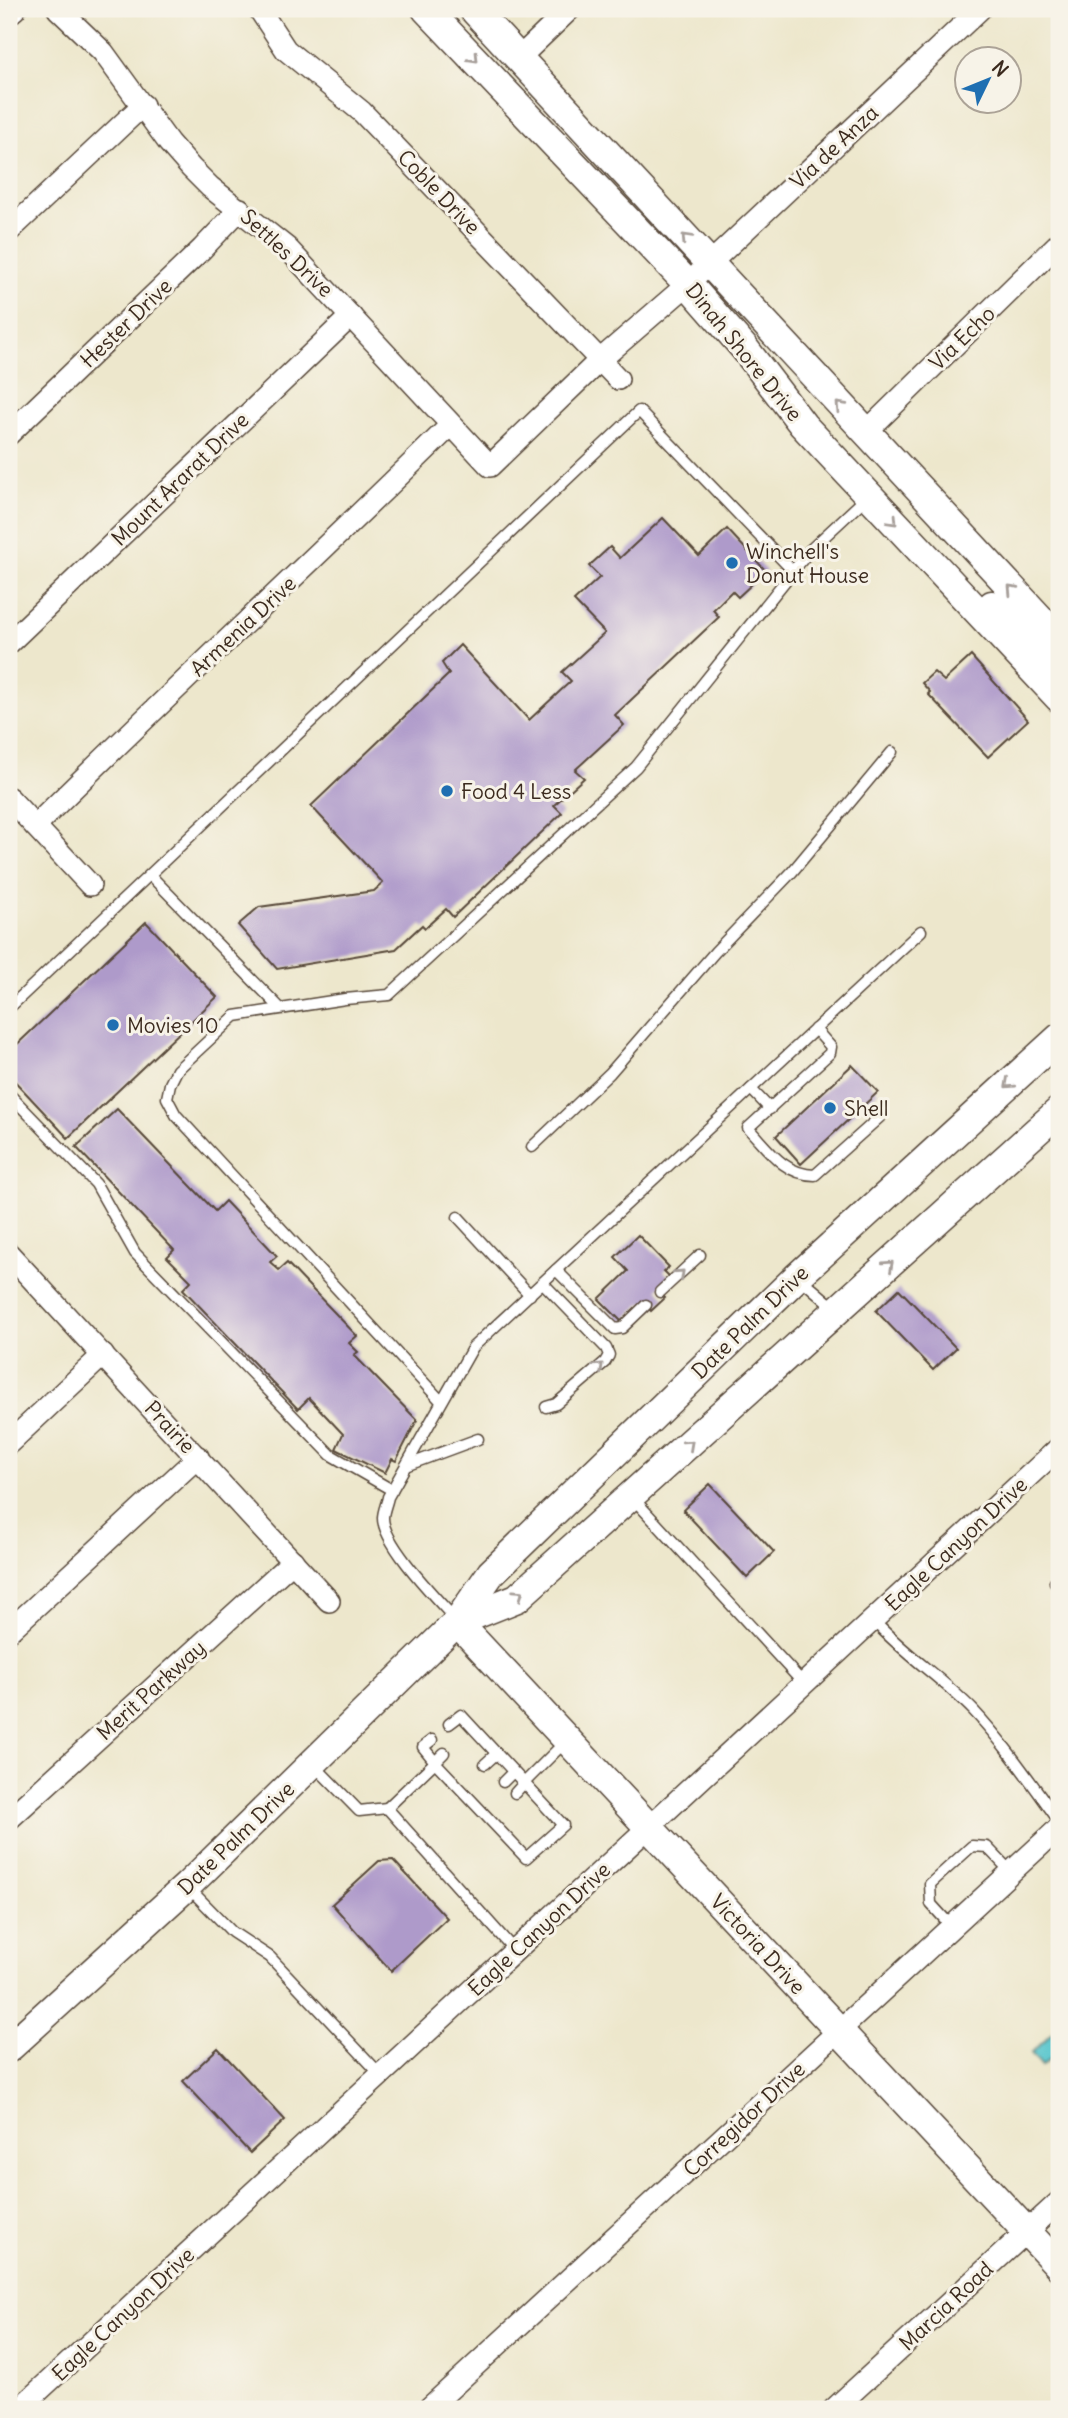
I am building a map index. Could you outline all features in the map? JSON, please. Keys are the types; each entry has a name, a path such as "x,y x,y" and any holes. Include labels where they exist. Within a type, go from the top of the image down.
{"main road":[{"name":"Dinah Shore Drive","path":"426,9 688,284 745,349 803,425 1059,698"},
{"name":"Dinah Shore Drive","path":"473,9 1059,639"},
{"path":"688,284 699,285 718,294 775,355 807,369"},
{"path":"869,495 898,468"},
{"path":"957,590 998,607 1049,656 1059,662"},
{"name":"Date Palm Drive","path":"9,2048 187,1886 457,1622 491,1573 797,1276 1059,1038"},
{"name":"Date Palm Drive","path":"457,1622 517,1598 1059,1111"},
{"name":"Victoria Drive","path":"457,1622 1059,2266"}],"street":[{"path":"9,14 15,9"},
{"name":"Settles Drive","path":"58,9 103,52 169,143 191,168 287,248 490,466"},
{"name":"Coble Drive","path":"259,9 286,50 362,112 618,379"},
{"path":"520,57 570,9"},
{"name":"Via de Anza","path":"490,466 600,360 710,264 979,9"},
{"path":"9,231 143,105"},
{"name":"Hester Drive","path":"9,434 202,249 240,209"},
{"name":"Via Echo","path":"865,433 1059,243"},
{"name":"Mount Ararat Drive","path":"9,643 351,316"},
{"name":"Armenia Drive","path":"35,826 138,723 342,533 451,425"},
{"path":"9,799 90,885"},
{"name":"Prairie","path":"10,1259 103,1355 329,1601"},
{"path":"9,1443 103,1355"},
{"name":"Eagle Canyon Drive","path":"19,2409 1059,1448"},
{"path":"9,1631 198,1457"},
{"name":"Merit Parkway","path":"9,1819 293,1561"},
{"name":"Corregidor Drive","path":"428,2409 1059,1828"},
{"name":"Marcia Road","path":"834,2409 1059,2202"}],"lane":[{"path":"9,1008 639,411 793,571"},
{"path":"441,1401 176,1115 167,1098 170,1084 177,1070 235,1016 389,995 636,767 810,550 869,495"},
{"path":"532,1147 610,1073 715,952 792,872 892,752"},
{"path":"150,875 280,1009"},
{"path":"457,1622 400,1556 383,1520 392,1490 473,1347 921,930"},
{"path":"815,1029 831,1047 830,1053 748,1128 782,1165 800,1175 815,1175 881,1116"},
{"path":"751,1089 769,1109"},
{"path":"9,1094 96,1184 135,1253 331,1455 392,1490"},
{"path":"458,1217 530,1295"},
{"path":"660,1292 700,1255"},
{"path":"556,1270 615,1329 622,1328 646,1306"},
{"path":"797,1276 838,1311"},
{"path":"543,1283 606,1348 609,1356 556,1404 545,1407"},
{"path":"408,1465 478,1439"},
{"path":"631,1496 804,1684"},
{"path":"873,1620 973,1710 1020,1767 1059,1821"},
{"path":"432,1740 423,1747 526,1858 563,1825 461,1715 450,1724"},
{"path":"462,1736 471,1727"},
{"path":"515,1793 567,1740"},
{"path":"476,1751 486,1742"},
{"path":"312,1763 359,1811 387,1808 444,1753"},
{"path":"485,1764 496,1754"},
{"path":"449,1777 458,1768"},
{"path":"503,1782 513,1772"},
{"path":"459,1787 470,1778"},
{"path":"477,1807 487,1798"},
{"path":"387,1808 515,1951"},
{"path":"489,1819 498,1810"},
{"path":"952,1927 930,1905 930,1884 972,1846 987,1847 1011,1872"},
{"path":"187,1886 232,1931 270,1956 381,2075"}],"water":[{"path":"1056,2030 1059,2034 1059,2051 1042,2066 1031,2053"}],"building":[{"path":"663,518 699,556 727,529 766,571 738,597 732,591 713,610 719,617 615,715 624,725 575,770 584,778 554,805 562,813 453,917 446,909 425,928 422,925 396,949 277,969 238,925 259,907 374,891 383,883 311,806 449,674 442,663 460,645 529,720 571,681 562,672 605,633 574,601 600,577 589,566 610,547 620,558"},
{"path":"971,656 1028,720 988,757 928,694 930,692 922,683 934,672 944,681"},
{"name":"Movies 10","path":"146,922 217,997 68,1138 9,1075 9,1052"},
{"path":"852,1065 878,1092 801,1164 776,1136"},
{"path":"117,1109 215,1211 225,1201 277,1256 270,1262 279,1270 287,1263 357,1336 349,1343 358,1352 354,1355 417,1420 396,1461 392,1459 385,1473 336,1449 343,1434 309,1398 298,1409 183,1289 191,1281 167,1257 174,1250 76,1147"},
{"path":"638,1235 669,1267 664,1271 670,1277 657,1289 665,1298 651,1311 643,1302 622,1322 599,1299 628,1271 615,1257"},
{"path":"899,1289 956,1348 933,1370 876,1311"},
{"path":"710,1484 774,1552 747,1578 683,1510"},
{"path":"393,1860 447,1918 391,1971 332,1904 379,1861"},
{"path":"218,2048 285,2120 250,2153 183,2081"}],"place":[{"name":"Winchell's Donut House","path":"732,563"},
{"name":"Food 4 Less","path":"447,791"},
{"name":"Movies 10","path":"113,1025"},
{"name":"Shell","path":"830,1108"}]}
